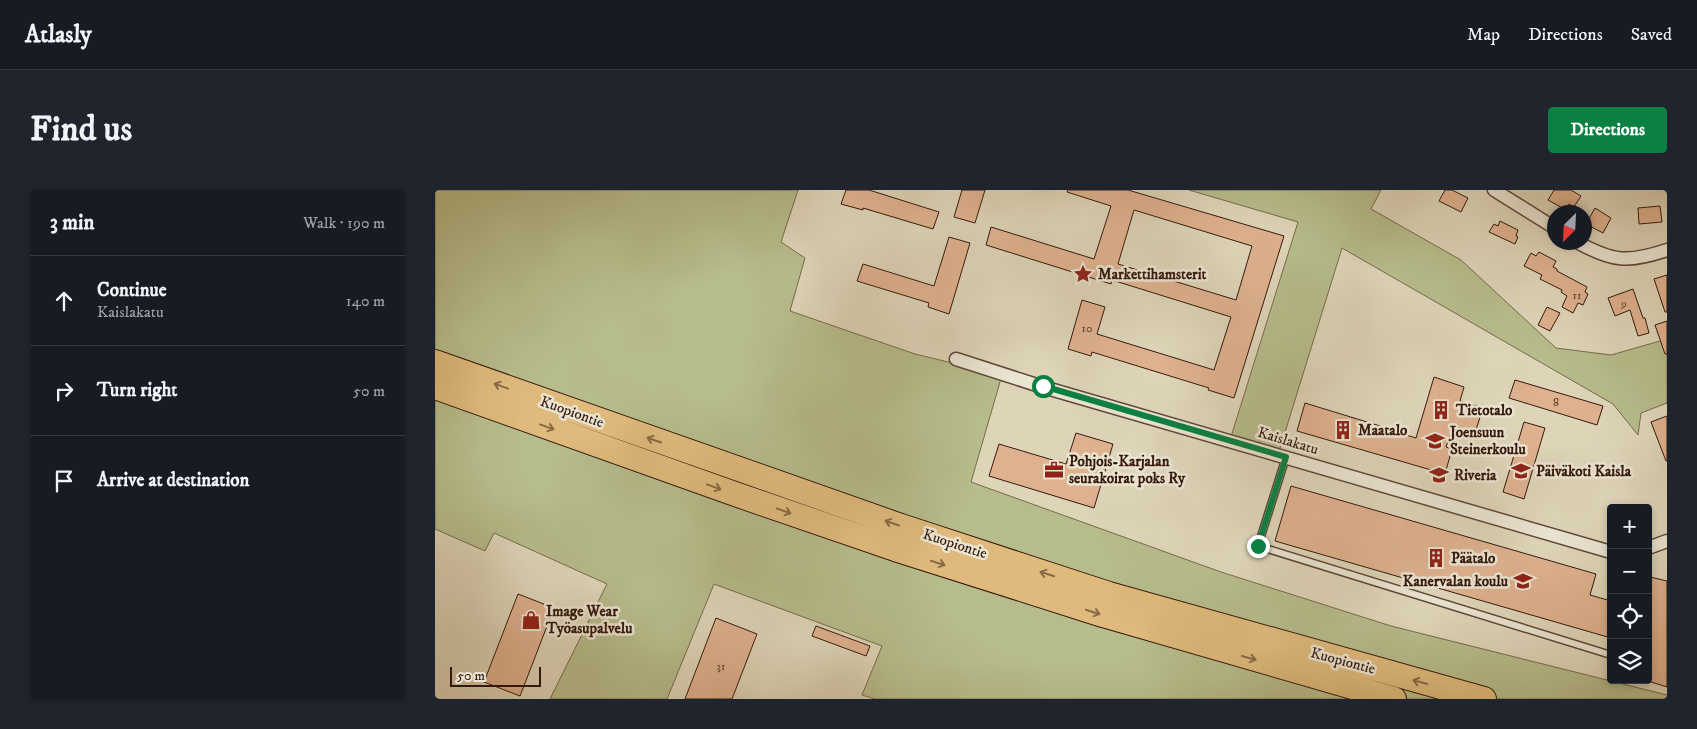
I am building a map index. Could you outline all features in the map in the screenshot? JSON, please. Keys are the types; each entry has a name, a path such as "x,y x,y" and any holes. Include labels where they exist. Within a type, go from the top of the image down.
{"highway":[{"name":"Kuopiontie","path":"435,362 746,473 1109,594 1484,699"},
{"name":"Kuopiontie","path":"435,387 737,496 895,549 1103,615 1394,699"}],"street":[{"path":"1494,190 1547,223"},
{"path":"1592,249 1612,258 1642,258 1667,250"},
{"name":"Kaislakatu","path":"956,359 1607,551"},
{"path":"1652,547 1667,541"}],"lane":[{"path":"1286,457 1258,546 1607,654"}],"green space":[{"path":"435,190 798,190 781,242 805,258 790,311 915,354 1002,375 971,482 1221,572 1391,626 1607,680 1607,684 1623,684 1667,695 1667,699 875,699 862,695 882,646 714,584 667,699 550,699 607,584 494,533 485,551 435,529"},
{"path":"1189,190 1381,190 1371,209 1461,260 1556,348 1611,355 1667,339 1667,403 1641,413 1638,435 1613,404 1342,248 1278,455 1230,440 1298,222"}],"building":[{"path":"846,190 869,190 939,212 933,229 863,208 863,210 841,204"},
{"path":"962,190 985,190 975,223 954,217"},
{"path":"1068,190 1128,190 1284,236 1234,398 1208,390 1209,388 1092,352 1091,356 1068,349 1082,300 1105,307 1097,334 1214,370 1231,317 1112,280 1111,284 986,245 991,227 1094,259 1111,206 1067,192","holes":["1134,210 1252,246 1236,300 1118,264"]},
{"path":"1445,190 1452,190 1468,198 1461,212 1439,201"},
{"path":"1554,190 1571,190 1581,196 1575,205 1557,205 1548,200"},
{"path":"1660,206 1662,222 1639,224 1638,208"},
{"path":"1595,208 1611,218 1603,233 1592,227 1592,213"},
{"path":"1500,221 1518,230 1515,244 1489,232 1494,224 1498,226"},
{"path":"949,237 970,243 949,314 928,307 929,303 857,281 863,264 934,286"},
{"path":"1539,252 1556,261 1553,267 1557,271 1587,287 1585,292 1588,294 1583,305 1578,303 1573,313 1562,307 1567,296 1561,292 1562,290 1540,279 1542,275 1524,266 1531,253 1536,256"},
{"path":"1667,275 1667,312 1665,312 1654,279"},
{"path":"1633,289 1649,333 1638,336 1630,310 1615,316 1608,298"},
{"path":"1547,307 1560,313 1550,331 1538,325"},
{"path":"1667,321 1667,354 1665,354 1655,325"},
{"path":"1434,377 1464,387 1460,401 1483,408 1475,433 1453,426 1446,447 1452,449 1445,474 1297,431 1305,403 1416,438"},
{"path":"1515,380 1603,406 1597,425 1509,398"},
{"path":"1667,416 1667,461 1666,461 1651,422"},
{"path":"1524,422 1545,428 1524,499 1503,492"},
{"path":"1076,433 1113,444 1094,508 989,476 999,444 1066,464"},
{"name":"Päätalo","path":"1291,486 1596,574 1590,595 1607,600 1607,637 1275,541"},
{"path":"1652,577 1667,581 1667,687 1652,682"},
{"path":"518,594 554,608 520,696 484,682"},
{"path":"716,618 757,634 732,699 685,699"},
{"path":"816,626 870,646 866,656 812,636"}],"place":[{"name":"Markettihamsterit","path":"1083,274"},
{"name":"Tietotalo","path":"1441,410"},
{"name":"Maatalo","path":"1343,430"},
{"name":"Joensuun Steinerkoulu","path":"1435,441"},
{"name":"Pohjois-Karjalan seurakoirat poks Ry","path":"1054,470"},
{"name":"Päiväkoti Kaisla","path":"1521,471"},
{"name":"Riveria","path":"1439,475"},
{"name":"Päätalo","path":"1436,558"},
{"name":"Kanervalan koulu","path":"1523,581"},
{"name":"Image Wear Työasupalvelu","path":"531,620"}],"route":[{"path":"1043,386 1286,457 1258,546"}]}
